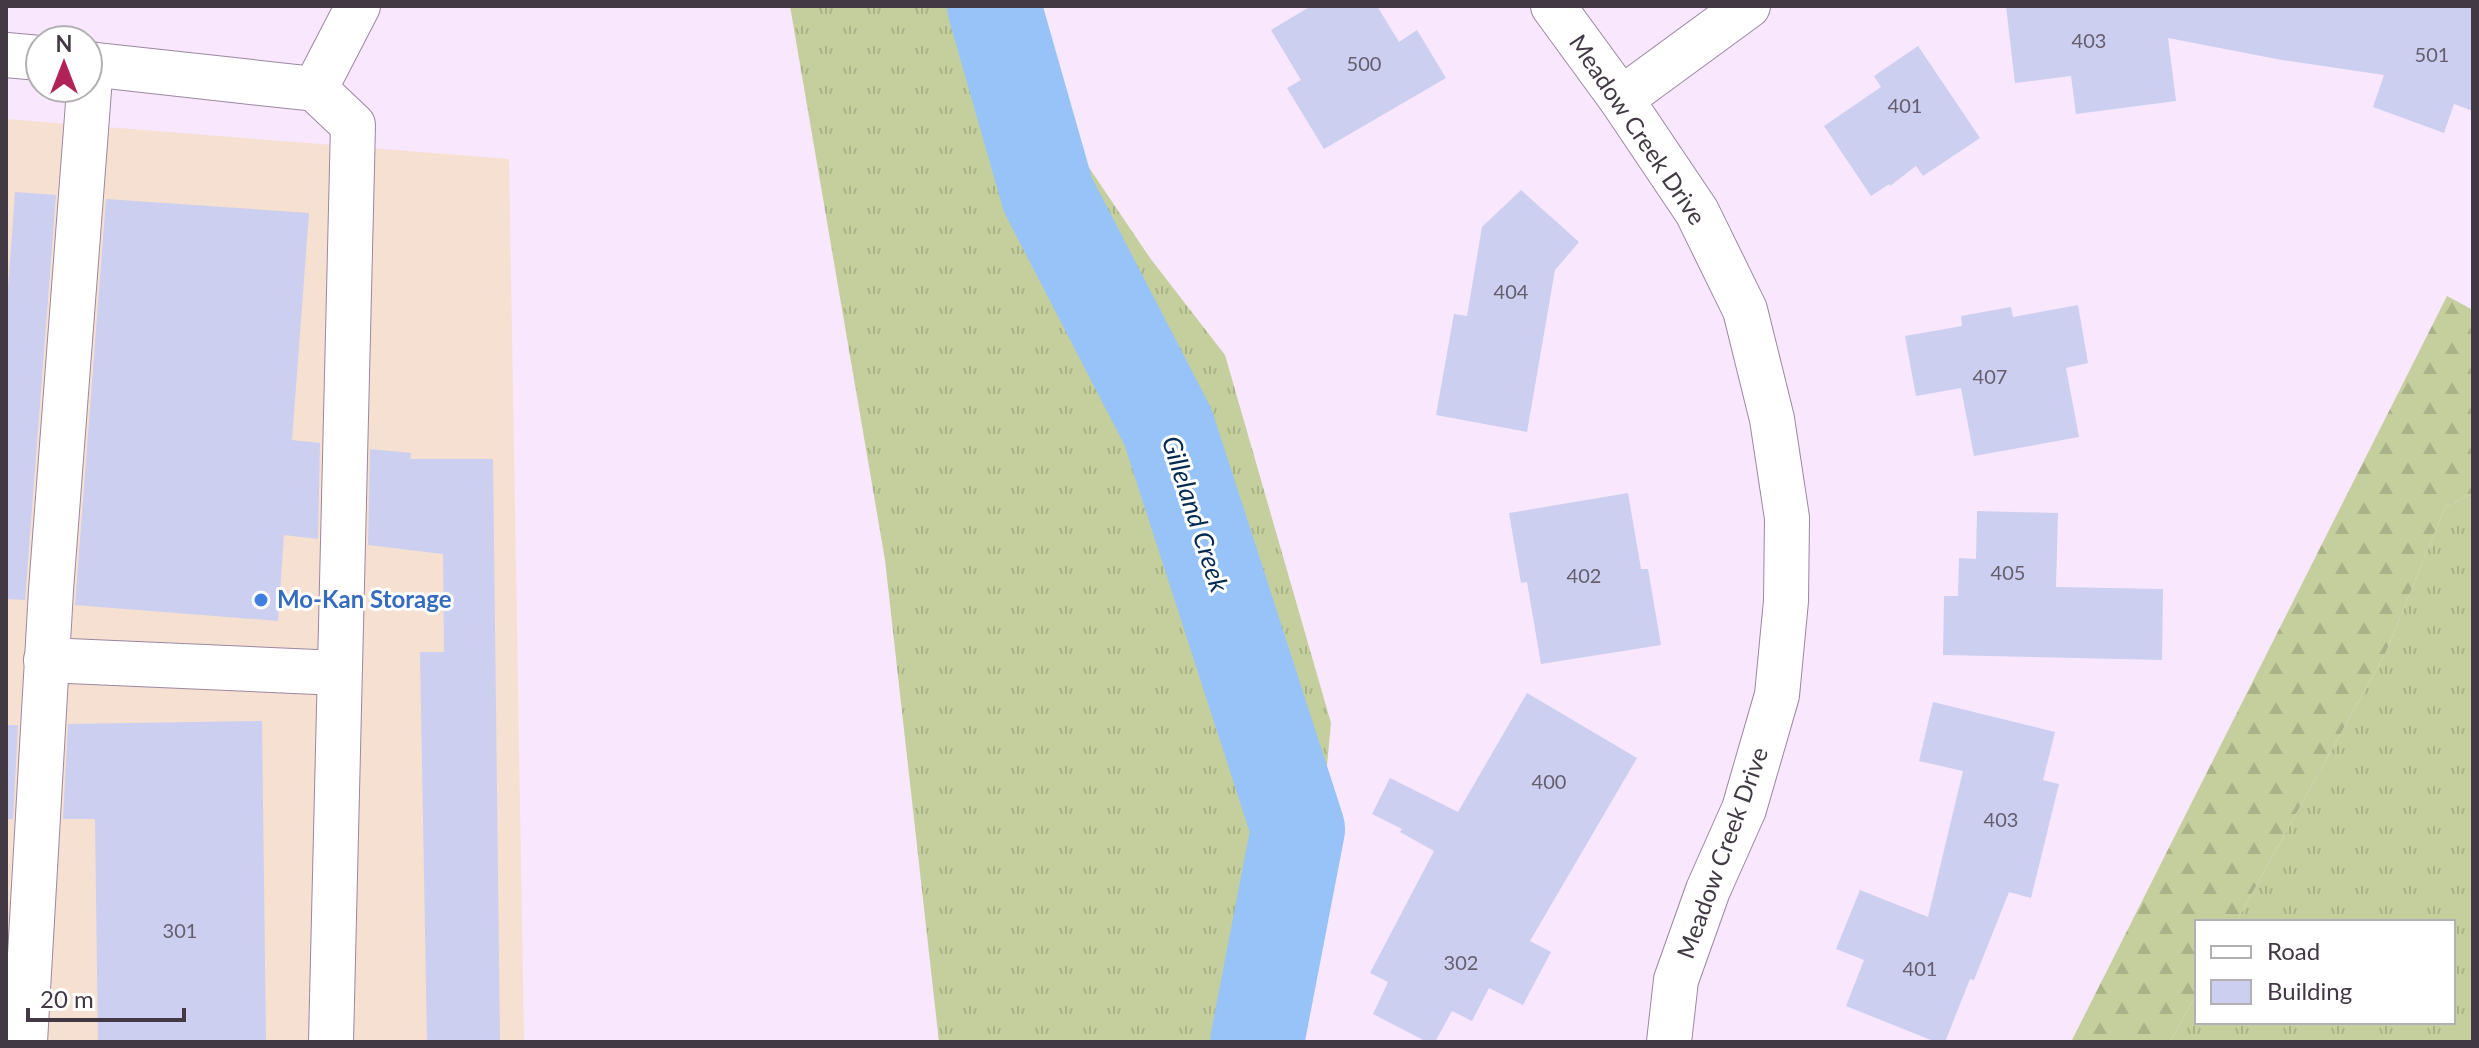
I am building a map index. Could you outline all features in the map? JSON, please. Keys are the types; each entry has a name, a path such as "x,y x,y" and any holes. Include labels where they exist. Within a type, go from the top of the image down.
{"street":[{"path":"315,89 358,6"},
{"name":"Meadow Creek Drive","path":"1553,6 1621,99 1697,212 1745,310 1772,419 1787,518 1786,601 1777,695 1744,809 1708,890 1676,980 1669,1042"},
{"path":"1621,99 1748,6"},
{"path":"104,66 315,89 353,125 331,1042"},
{"path":"25,1042 46,660 86,104"},
{"path":"46,660 339,673"}],"shaded area":[{"name":"Mo-Kan Storage","path":"6,119 509,159 524,1042 6,1042"}],"green space":[{"path":"790,6 1042,6 1061,126 1150,258 1225,355 1331,723 1301,1042 939,1042 885,560"},
{"path":"2447,296 2473,310 2473,493 2445,507 2386,652 2237,920 2195,920 2195,997 2170,1042 2071,1042"},
{"path":"2473,493 2473,1042 2170,1042 2195,997 2195,1024 2455,1024 2455,920 2237,920 2386,652 2445,507"}],"building":[{"path":"1311,6 1377,6 1399,42 1417,30 1446,78 1324,149 1287,88 1301,80 1271,30"},
{"path":"2006,6 2473,6 2473,111 2454,104 2444,133 2373,107 2384,75 2282,60 2168,38 2176,101 2076,114 2071,76 2015,83"},
{"path":"1918,46 1980,138 1923,176 1916,166 1871,196 1824,126 1881,87 1874,76"},
{"path":"1521,190 1579,242 1555,270 1527,432 1436,415 1454,314 1467,316 1482,227"},
{"path":"15,192 56,195 25,600 6,599 6,316"},
{"path":"106,199 309,213 292,440 320,443 318,539 284,535 278,621 75,605"},
{"path":"2078,305 2088,363 2066,368 2079,437 1974,456 1961,388 1916,396 1905,336 1962,326 1961,316 2011,307 2013,317"},
{"path":"370,449 411,453 410,459 493,459 500,1042 427,1042 420,652 444,652 443,554 368,545"},
{"path":"1628,493 1641,569 1648,569 1661,645 1541,664 1527,582 1521,583 1509,513"},
{"path":"1977,511 2058,513 2056,587 2163,589 2162,660 1943,655 1944,596 1958,596 1959,558 1976,559"},
{"path":"1527,693 1637,758 1530,941 1551,952 1523,1005 1489,988 1472,1021 1452,1011 1435,1042 1427,1042 1373,1014 1388,982 1370,973 1434,851 1400,832 1402,829 1372,814 1390,778 1458,812"},
{"path":"1933,702 2055,732 2043,780 2059,784 2031,898 2009,892 1945,1042 1936,1042 1846,1006 1864,960 1836,949 1860,890 1928,917 1963,771 1919,761"},
{"path":"262,721 266,1042 98,1042 95,819 63,819 68,724"},
{"path":"6,725 18,725 13,819 6,819"}],"waterway":[{"name":"Gilleland Creek","path":"994,6 1048,195 1168,427 1298,829 1257,1042"}],"place":[{"name":"Mo-Kan Storage","path":"261,600"}]}
